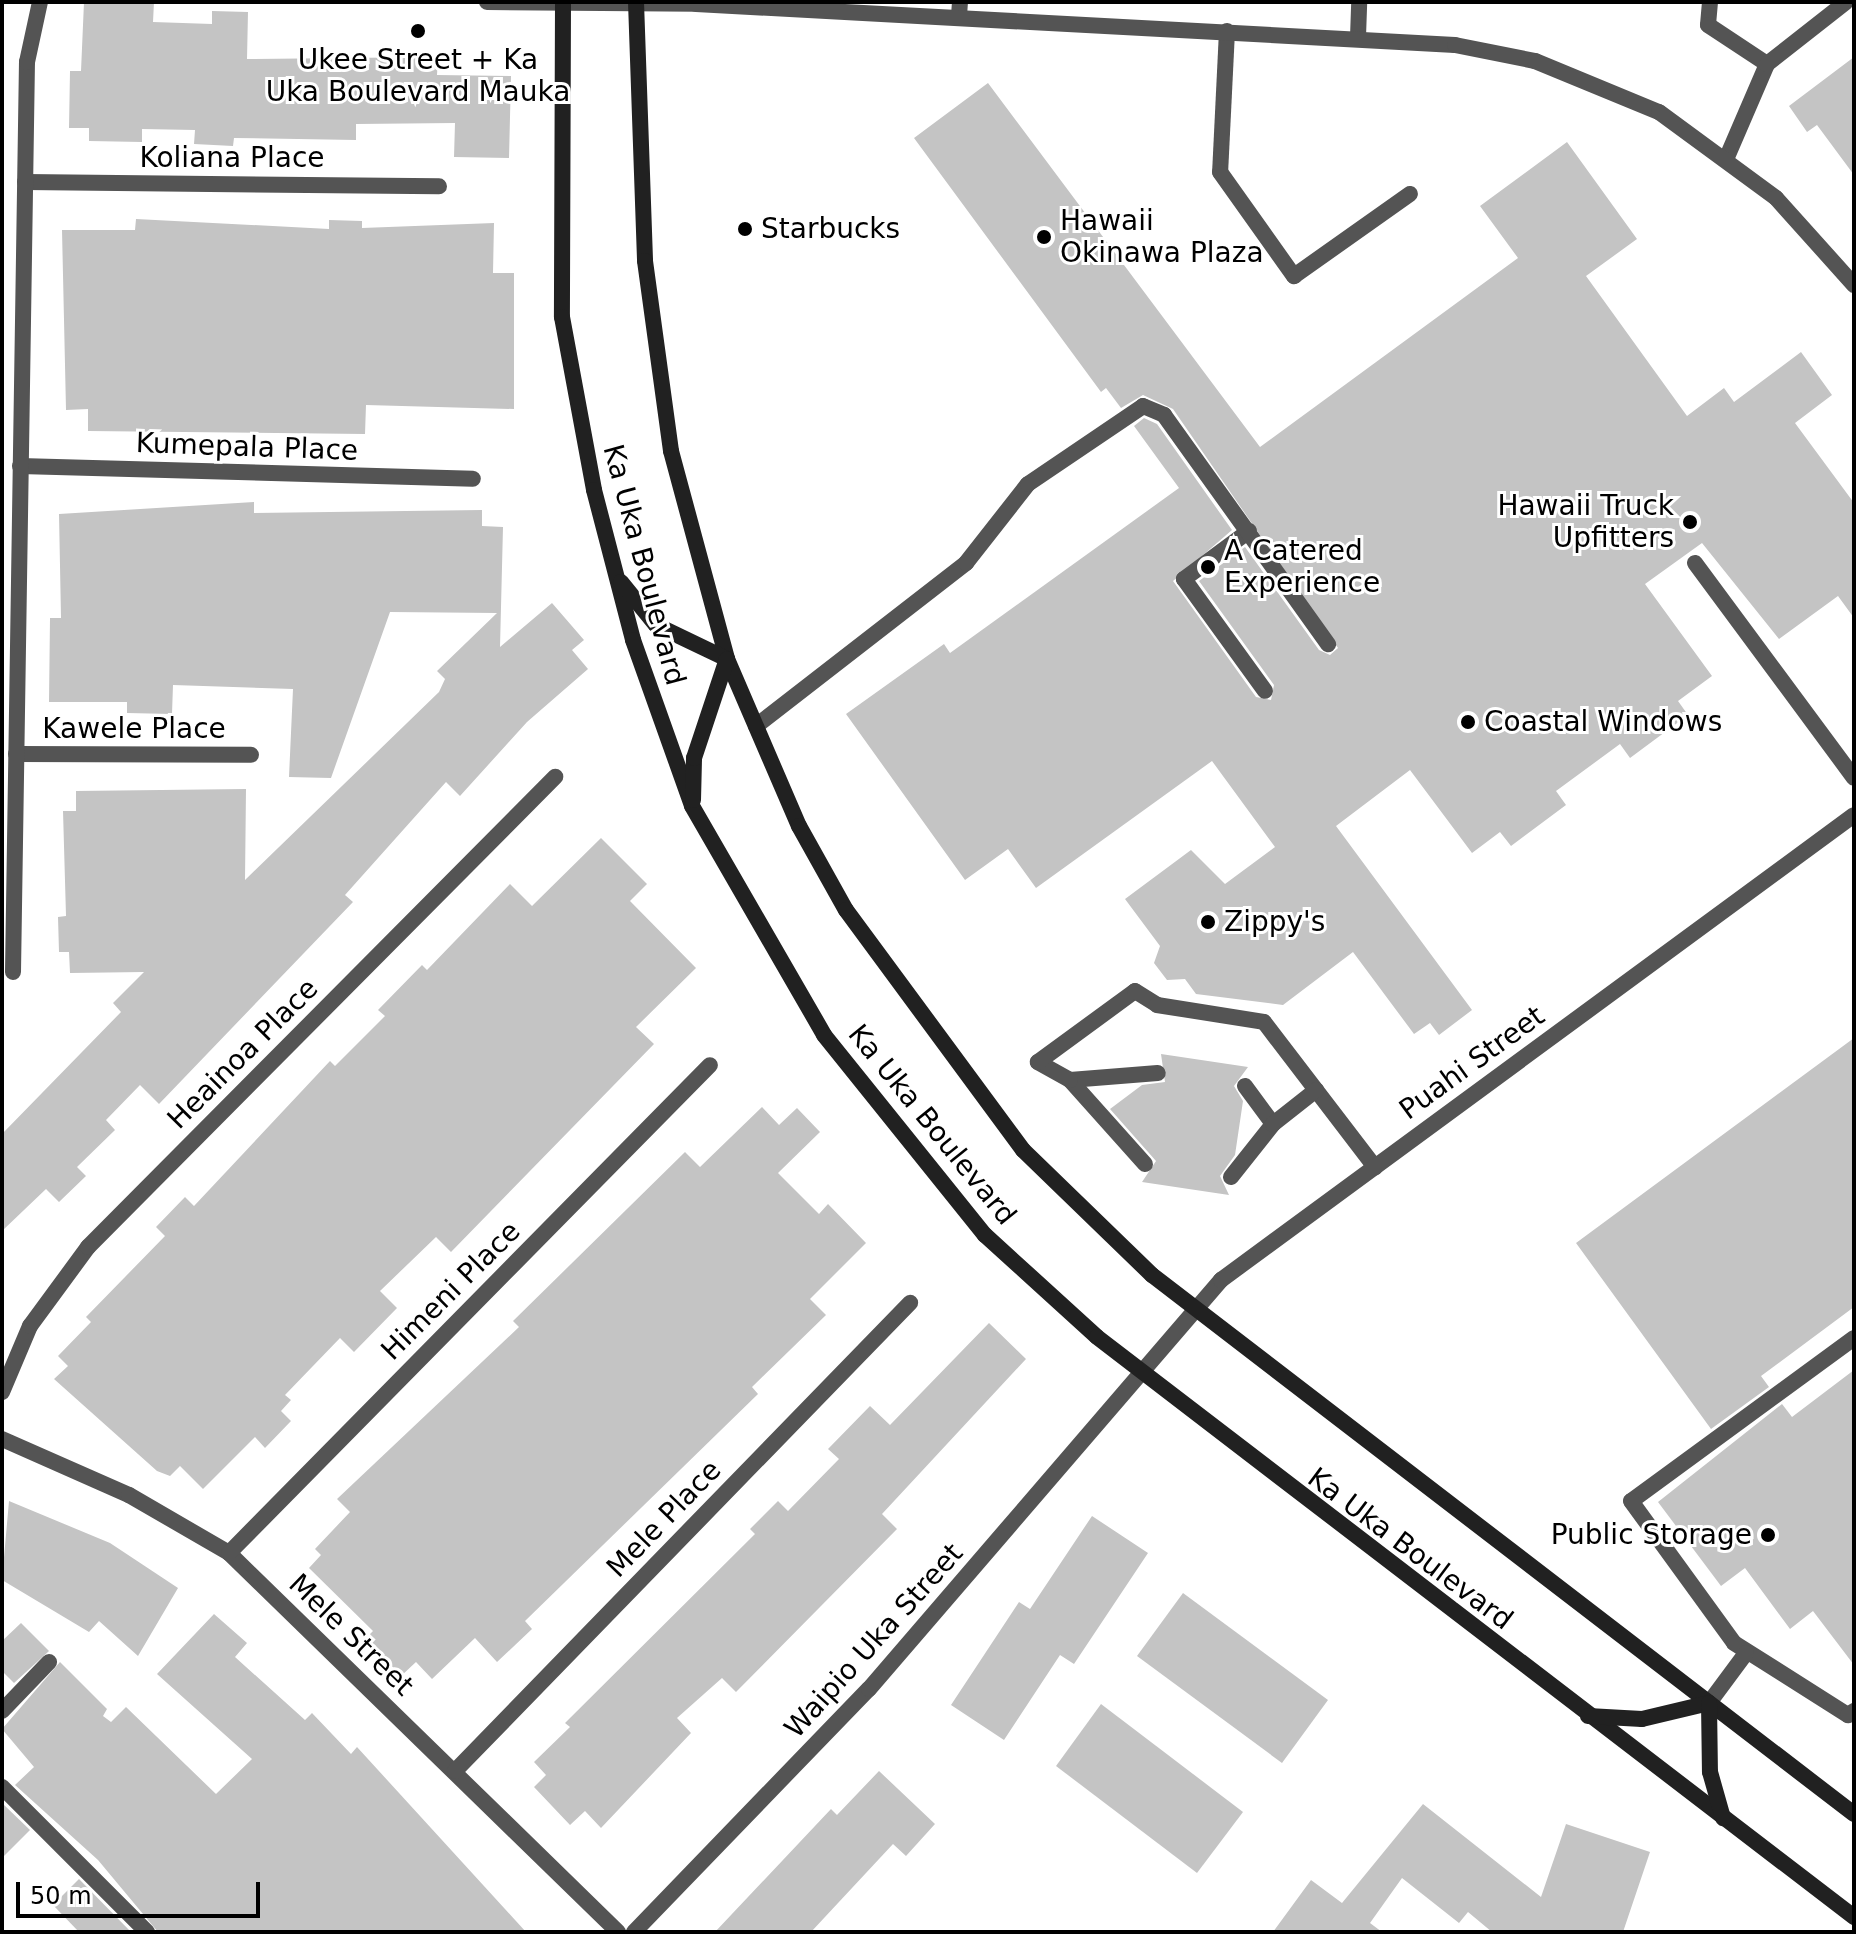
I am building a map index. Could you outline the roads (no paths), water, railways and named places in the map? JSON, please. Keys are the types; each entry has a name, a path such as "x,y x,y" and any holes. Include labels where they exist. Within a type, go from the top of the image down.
{"main road":[{"name":"Ka Uka Boulevard","path":"564,3 562,317 616,576 692,806 801,999 914,1153 985,1235 1138,1372 1854,1917"},
{"name":"Ka Uka Boulevard","path":"636,3 645,261 667,419 727,659 756,726 846,910 940,1046 1023,1150 1195,1309 1854,1814"},
{"path":"616,576 656,625 727,659 694,758 692,806"},
{"path":"1587,1716 1642,1719 1709,1703 1710,1772 1723,1818"}],"street":[{"path":"13,972 27,62 40,2"},
{"path":"487,2 960,9 1227,31 1455,45 1535,61 1659,112 1727,157 1854,284"},
{"path":"1358,37 1359,2"},
{"path":"1710,2 1708,25 1767,64"},
{"path":"1727,157 1767,64 1846,2"},
{"path":"1227,31 1220,172 1294,276 1410,194"},
{"name":"Koliana Place","path":"25,182 439,186"},
{"path":"756,726 966,563 1028,484 1143,406 1164,415 1328,644"},
{"name":"Kumepala Place","path":"20,466 473,479"},
{"path":"1249,531 1184,579 1265,691"},
{"path":"1695,563 1854,778"},
{"name":"Kawele Place","path":"16,754 251,755"},
{"name":"Heainoa Place","path":"2,1392 30,1326 88,1247 555,777"},
{"name":"Puahi Street","path":"1138,1372 1221,1280 1854,815"},
{"path":"1145,1164 1070,1080 1038,1062 1135,991 1157,1005 1264,1022 1375,1167"},
{"name":"Himeni Place","path":"229,1553 710,1065"},
{"path":"1070,1080 1158,1073"},
{"path":"1245,1086 1273,1124"},
{"path":"1231,1177 1273,1124 1316,1090"},
{"name":"Mele Place","path":"455,1771 910,1303"},
{"path":"1854,1338 1631,1501 1746,1653 1848,1715 1854,1711"},
{"name":"Waipio Uka Street","path":"634,1932 869,1689 1138,1372"},
{"name":"Mele Street","path":"2,1439 129,1495 229,1553 618,1932"},
{"path":"1709,1703 1746,1653"},
{"path":"2,1711 49,1662"},
{"path":"2,1787 147,1932"}],"place":[{"name":"Ukee Street + Ka Uka Boulevard Mauka","path":"418,31"},
{"name":"Starbucks","path":"745,229"},
{"name":"Hawaii Okinawa Plaza","path":"1044,237"},
{"name":"Hawaii Truck Upfitters","path":"1690,522"},
{"name":"A Catered Experience","path":"1208,567"},
{"name":"Coastal Windows","path":"1468,722"},
{"name":"Zippy's","path":"1208,922"},
{"name":"Public Storage","path":"1768,1535"}]}
